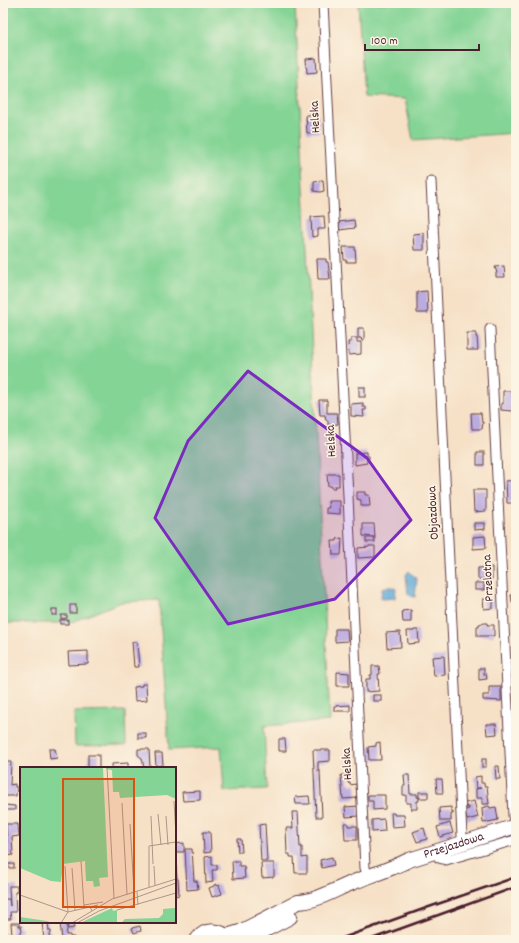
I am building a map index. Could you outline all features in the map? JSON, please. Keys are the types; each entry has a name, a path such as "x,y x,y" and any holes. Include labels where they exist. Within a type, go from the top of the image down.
{"main road":[{"name":"Przejazdowa","path":"228,938 298,902 309,902 409,860 516,826"},
{"name":"Przejazdowa","path":"392,868 411,866 516,836"},
{"name":"Przejazdowa","path":"246,940 303,909 309,902"},
{"path":"197,940 203,934 215,931 228,938"}],"street":[{"name":"Helska","path":"323,3 365,868 368,877"},
{"name":"Objazdowa","path":"431,181 462,836 464,843"},
{"name":"Przelotna","path":"490,329 513,816 516,826"},
{"path":"439,858 446,860 496,844 516,841"}],"highlighted area":[{"path":"248,371 367,458 411,520 335,599 228,624 155,518 188,441"}],"green space":[{"path":"3,3 295,3 330,721 264,726 267,789 224,791 221,747 169,750 159,600 121,602 69,623 3,623"},
{"path":"358,3 516,3 516,133 413,140 405,99 364,97"},
{"path":"125,711 126,745 75,746 74,712"}],"water":[{"path":"409,571 417,579 415,597 408,594 406,575"},
{"path":"393,587 396,589 395,598 381,598 382,588"}],"building":[{"path":"316,58 317,72 307,73 306,59"},
{"path":"306,115 318,115 319,132 307,133"},
{"path":"323,180 324,191 314,191 314,181"},
{"path":"324,216 325,229 318,229 318,236 312,237 311,217"},
{"path":"354,220 355,228 339,230 339,222"},
{"path":"424,233 424,250 414,250 413,234"},
{"path":"343,247 355,247 356,262 346,262 346,260 344,260"},
{"path":"317,259 326,259 326,262 328,262 330,279 318,279"},
{"path":"504,266 505,277 496,277 497,273 495,267"},
{"path":"427,291 428,313 417,313 417,292"},
{"path":"358,328 364,328 364,341 362,341 361,338 358,338"},
{"path":"467,333 476,333 478,350 467,350"},
{"path":"351,338 357,338 357,342 361,342 361,354 349,355 348,342 351,342"},
{"path":"359,387 365,387 365,397 359,397"},
{"path":"503,391 512,391 512,411 501,410 501,404 503,404"},
{"path":"319,400 327,400 327,413 337,413 338,424 328,425 328,420 326,420 325,415 320,415"},
{"path":"363,403 363,407 366,407 366,410 363,410 364,417 351,416 351,404"},
{"path":"471,413 481,413 482,423 483,422 482,429 472,429"},
{"path":"367,452 369,459 367,459 367,463 355,465 355,453"},
{"path":"477,452 484,452 484,465 477,465"},
{"path":"327,474 339,474 339,486 334,486 335,488 331,488 331,486 328,486"},
{"path":"516,480 516,503 507,503 506,481"},
{"path":"473,490 486,490 486,511 474,512"},
{"path":"357,492 365,492 365,495 369,495 370,506 361,506 361,500 357,499"},
{"path":"328,501 340,501 340,514 326,513 326,508 329,508"},
{"path":"474,523 485,523 485,529 474,530"},
{"path":"363,524 374,524 375,537 363,536"},
{"path":"485,536 486,548 473,549 473,537"},
{"path":"342,538 341,555 333,555 332,541 337,541 337,539"},
{"path":"366,538 375,538 375,542 366,542"},
{"path":"375,546 375,557 358,558 358,548"},
{"path":"492,567 492,579 478,579 478,568"},
{"path":"475,583 484,583 484,590 475,590"},
{"path":"516,594 516,612 514,613 514,602 512,602 511,595"},
{"path":"483,599 493,599 493,608 484,609"},
{"path":"70,605 76,605 76,613 70,613"},
{"path":"52,609 57,609 57,615 52,615"},
{"path":"411,610 411,622 403,622 402,611"},
{"path":"61,615 67,615 67,618 61,619"},
{"path":"60,620 68,620 68,624 60,624"},
{"path":"487,623 487,625 494,625 494,636 477,636 477,626 479,626 479,624"},
{"path":"335,629 347,629 348,641 335,642"},
{"path":"418,630 419,643 408,644 407,631"},
{"path":"400,632 401,647 387,648 386,633"},
{"path":"132,642 137,642 139,667 134,667"},
{"path":"88,651 88,664 69,665 68,652"},
{"path":"444,656 445,675 434,676 432,657"},
{"path":"372,666 379,666 379,691 366,692 366,679 370,679 370,675 372,675"},
{"path":"479,668 484,668 484,674 486,674 487,679 479,680"},
{"path":"337,672 349,673 349,686 337,686"},
{"path":"142,684 146,684 147,700 135,701 134,687 142,686"},
{"path":"489,687 501,687 501,701 483,700 483,695 489,695"},
{"path":"373,695 381,695 381,701 373,701"},
{"path":"350,705 350,711 334,711 334,706"},
{"path":"486,724 496,724 497,734 487,735"},
{"path":"138,733 146,733 146,738 138,738"},
{"path":"279,739 285,739 286,751 279,751"},
{"path":"380,742 381,760 369,760 368,747 376,746 376,743"},
{"path":"49,749 55,749 57,758 50,759"},
{"path":"138,749 149,749 150,767 144,767 142,758 138,755"},
{"path":"313,750 330,750 330,761 318,762 318,771 320,771 322,817 316,817"},
{"path":"155,753 162,753 163,765 156,766"},
{"path":"88,755 99,755 99,767 88,767"},
{"path":"482,759 486,759 486,767 482,767"},
{"path":"3,762 11,762 10,785 15,784 15,787 17,787 16,796 4,796"},
{"path":"128,763 128,767 112,767 112,764"},
{"path":"495,766 499,766 500,779 496,779"},
{"path":"341,775 348,775 348,783 350,783 350,785 356,784 357,798 343,799"},
{"path":"404,775 409,775 410,794 417,794 417,797 419,797 419,801 417,801 417,809 411,809 411,803 406,803 406,795 403,795 403,786 405,786"},
{"path":"481,776 481,783 484,783 484,786 487,786 489,804 482,804 482,798 476,798 476,789 481,788 476,788 475,777"},
{"path":"436,779 442,779 443,793 437,793"},
{"path":"200,791 200,800 183,801 182,792"},
{"path":"419,792 428,792 428,798 419,798"},
{"path":"368,795 385,795 385,809 373,810 373,801 368,801"},
{"path":"309,796 310,804 296,804 295,797"},
{"path":"474,801 478,817 467,820 465,810 469,809 469,807 467,808 465,803"},
{"path":"5,805 15,806 15,810 5,810"},
{"path":"359,806 359,816 346,817 345,807"},
{"path":"489,806 490,808 496,807 498,820 483,823 482,808"},
{"path":"451,807 453,814 451,814 451,821 440,821 439,808"},
{"path":"292,812 298,812 300,847 302,847 302,858 307,857 307,873 295,873 294,857 290,857 290,854 287,854 286,828 293,828"},
{"path":"391,813 394,813 394,815 404,815 405,826 392,827"},
{"path":"384,819 385,831 372,832 372,820"},
{"path":"344,823 348,823 348,826 357,826 357,840 345,840"},
{"path":"450,823 453,833 440,837 437,827"},
{"path":"6,824 18,824 19,836 12,837 13,855 8,856"},
{"path":"265,824 267,861 261,861 259,825"},
{"path":"424,828 427,839 417,842 413,832"},
{"path":"203,832 210,832 211,852 204,853"},
{"path":"237,839 241,839 242,852 238,852"},
{"path":"184,843 184,852 176,852 176,844"},
{"path":"185,849 192,849 194,881 197,881 198,889 187,890"},
{"path":"212,856 212,865 217,865 217,870 212,870 213,882 206,883 205,857"},
{"path":"332,857 334,865 322,868 320,860"},
{"path":"232,861 239,861 239,866 244,866 245,878 233,879"},
{"path":"261,863 274,863 274,877 262,878"},
{"path":"8,864 14,864 14,868 8,868"},
{"path":"176,865 178,879 179,895 176,896"},
{"path":"216,884 216,886 219,885 222,894 212,897 209,888"},
{"path":"9,886 17,886 17,892 15,892 16,912 10,912 11,919 5,919 3,899 9,899 10,906"},
{"path":"11,923 19,923 22,932 20,932 20,936 12,936"},
{"path":"42,923 48,923 49,931 51,931 51,934 49,934 50,940 44,940"},
{"path":"60,923 67,923 66,935 74,937 74,940 62,940"},
{"path":"67,923 73,923 74,928 68,929"},
{"path":"140,926 141,931 134,933 132,928"},
{"path":"3,933 6,934 4,938 6,940 3,940"}],"railway":[{"path":"337,940 516,877"},
{"path":"369,940 516,887"}]}
